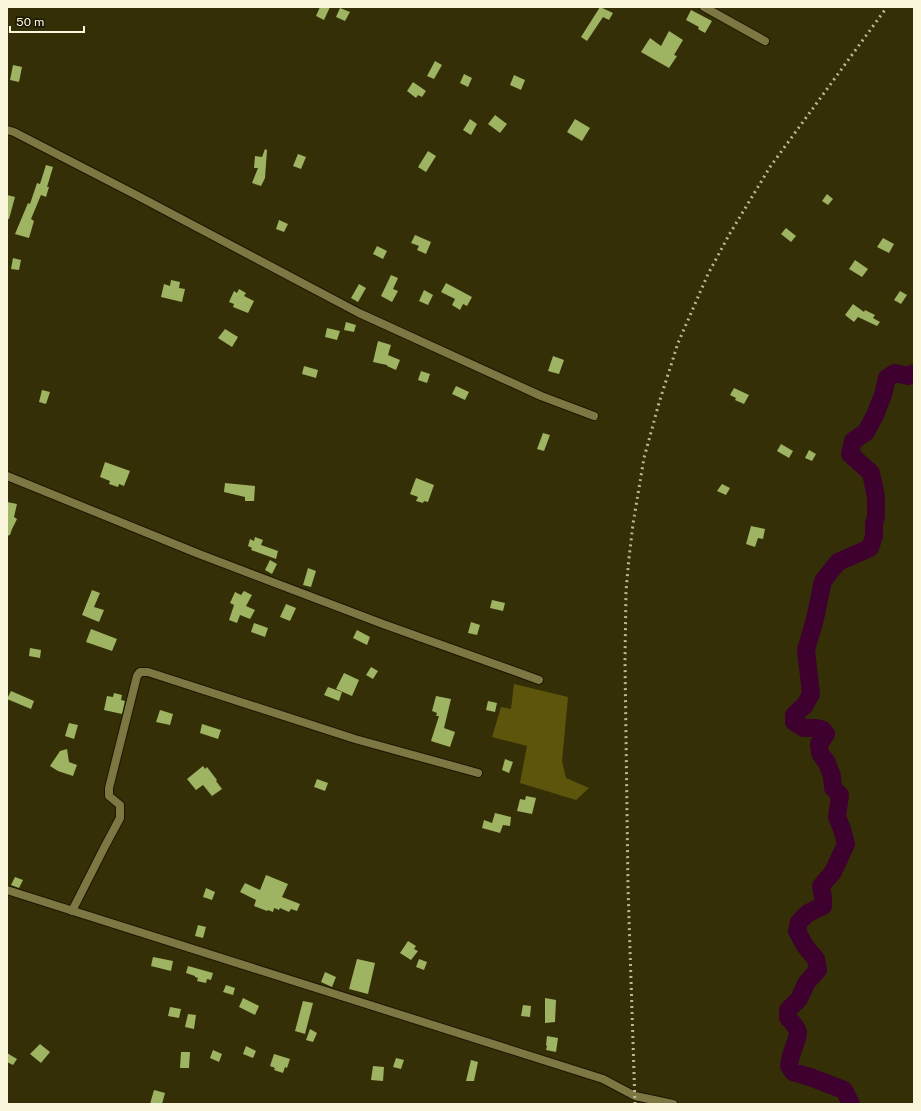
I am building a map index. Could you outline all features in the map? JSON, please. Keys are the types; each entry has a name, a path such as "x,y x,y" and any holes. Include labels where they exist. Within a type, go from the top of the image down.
{"street":[{"path":"704,7 765,41"},
{"path":"7,130 14,132 131,192 359,314 541,396 594,416"},
{"path":"7,476 221,562 383,624 539,680"},
{"path":"72,911 120,818 120,805 110,796 109,788 137,676 140,672 148,672 355,739 478,773"},
{"path":"7,890 603,1079 635,1096 673,1104"}],"shaded area":[{"path":"514,684 568,697 562,761 566,778 589,788 576,800 520,783 527,746 492,737 501,707 511,709"}],"building":[{"path":"320,7 330,7 324,20 316,16"},
{"path":"600,7 613,13 609,20 603,17 587,41 581,37"},
{"path":"340,8 350,12 345,21 336,17"},
{"path":"691,10 712,21 705,33 698,29 699,27 686,20"},
{"path":"669,31 683,40 674,55 677,56 669,68 641,52 650,38 661,46"},
{"path":"435,61 442,65 434,79 427,76"},
{"path":"13,65 22,67 19,82 10,80"},
{"path":"464,74 472,78 468,87 460,83"},
{"path":"514,75 525,80 521,90 510,85"},
{"path":"413,82 426,91 422,97 418,95 416,98 407,91"},
{"path":"495,115 507,124 500,133 488,124"},
{"path":"470,119 477,124 471,135 463,130"},
{"path":"575,119 590,128 582,141 567,132"},
{"path":"265,149 267,150 265,178 261,186 252,183 258,168 254,168 255,156 262,157"},
{"path":"428,151 436,156 426,172 418,167"},
{"path":"298,154 306,157 301,169 293,166"},
{"path":"46,165 53,167 47,187 49,187 46,197 41,195 31,219 34,221 29,238 15,234 28,203 30,204 37,183 40,184"},
{"path":"827,194 833,199 828,205 822,201"},
{"path":"7,195 15,197 9,219 7,219"},
{"path":"279,220 288,224 284,232 276,229"},
{"path":"786,228 796,236 791,242 781,234"},
{"path":"415,235 431,242 426,254 417,250 419,246 411,243"},
{"path":"883,238 894,244 889,253 877,247"},
{"path":"377,246 387,251 383,259 373,254"},
{"path":"13,258 21,260 19,270 11,269"},
{"path":"855,260 868,269 862,277 849,269"},
{"path":"391,275 398,278 393,289 398,291 392,302 381,296"},
{"path":"171,280 180,282 179,288 185,289 182,302 161,297 164,284 170,286"},
{"path":"446,283 472,297 467,306 463,304 460,310 452,305 455,299 441,292"},
{"path":"359,284 366,288 358,302 351,298"},
{"path":"239,289 246,293 244,296 254,301 248,313 233,307 234,304 229,302 234,291 237,293"},
{"path":"424,290 433,295 428,305 419,301"},
{"path":"900,291 907,295 901,304 894,300"},
{"path":"853,304 864,312 865,310 875,315 873,318 880,322 877,326 858,317 854,322 845,315"},
{"path":"346,322 356,325 354,332 344,330"},
{"path":"327,328 340,331 337,340 325,337"},
{"path":"225,329 238,337 232,347 218,338"},
{"path":"378,341 391,345 388,355 400,360 396,370 387,365 373,362"},
{"path":"553,356 564,360 559,374 548,371"},
{"path":"304,366 318,370 316,378 302,374"},
{"path":"421,371 430,374 427,383 418,380"},
{"path":"456,386 469,392 465,400 452,394"},
{"path":"734,388 749,395 744,404 735,400 736,398 730,395"},
{"path":"42,390 50,392 46,404 39,402"},
{"path":"543,433 550,435 544,451 537,449"},
{"path":"781,444 793,451 789,458 777,451"},
{"path":"809,450 816,454 812,461 805,458"},
{"path":"105,462 130,471 124,486 119,484 118,487 109,484 110,481 100,477"},
{"path":"416,478 434,485 428,502 424,501 423,503 416,501 418,497 410,494"},
{"path":"225,483 255,486 254,501 245,501 245,497 224,492"},
{"path":"722,484 730,488 726,495 717,491"},
{"path":"7,502 17,504 14,517 17,519 10,535 7,537"},
{"path":"751,526 765,529 763,539 758,538 755,547 746,544"},
{"path":"255,537 263,540 261,545 278,551 276,559 251,550 252,548 248,546 250,539 254,541"},
{"path":"270,560 277,564 272,574 265,570"},
{"path":"308,568 316,571 311,587 303,585"},
{"path":"92,590 100,593 94,607 104,610 99,622 82,615"},
{"path":"244,591 252,595 246,606 255,610 250,619 240,615 237,623 229,620 234,605 230,603 235,592 241,595"},
{"path":"492,600 505,603 503,611 490,608"},
{"path":"286,604 296,608 290,621 280,617"},
{"path":"471,622 480,625 477,635 468,633"},
{"path":"254,623 268,628 265,637 251,632"},
{"path":"91,629 117,639 112,651 86,642"},
{"path":"357,630 370,637 367,645 353,638"},
{"path":"30,648 41,650 40,658 29,656"},
{"path":"371,667 378,671 373,679 366,675"},
{"path":"344,673 359,680 352,696 336,689"},
{"path":"328,687 342,692 339,701 324,695"},
{"path":"11,691 34,701 31,709 7,699"},
{"path":"114,693 122,695 121,700 125,701 122,714 104,710 107,696 113,697"},
{"path":"436,696 451,699 444,728 455,732 450,747 431,741 439,716 436,716 437,713 432,711"},
{"path":"488,701 497,703 495,712 486,710"},
{"path":"160,710 173,714 170,725 156,722"},
{"path":"69,723 78,725 74,739 65,736"},
{"path":"202,724 221,730 218,739 200,733"},
{"path":"67,749 69,762 77,765 73,776 58,771 50,766 60,751"},
{"path":"505,759 513,762 509,773 502,770"},
{"path":"203,766 205,769 207,767 222,789 212,796 203,785 196,790 187,779"},
{"path":"317,779 328,783 325,791 314,787"},
{"path":"526,796 536,798 532,814 517,811 520,799 525,800"},
{"path":"495,813 511,817 510,826 503,825 500,833 482,828 484,820 492,823"},
{"path":"266,875 288,884 282,897 300,904 297,911 291,909 289,912 280,908 279,910 274,908 273,912 267,911 254,906 256,900 240,892 245,883 260,890"},
{"path":"15,877 23,880 19,888 11,885"},
{"path":"206,888 215,892 212,900 203,897"},
{"path":"198,925 206,927 203,938 195,936"},
{"path":"408,941 416,946 414,949 418,951 411,960 400,953"},
{"path":"153,957 173,961 171,971 151,966"},
{"path":"357,959 375,963 368,994 349,989"},
{"path":"419,959 427,962 424,970 416,967"},
{"path":"188,966 213,973 211,980 207,979 206,983 197,981 198,978 186,973"},
{"path":"325,972 336,977 332,987 321,982"},
{"path":"226,985 235,988 233,995 223,992"},
{"path":"243,998 259,1006 255,1015 239,1007"},
{"path":"545,998 556,1000 555,1022 545,1023"},
{"path":"303,1001 313,1003 305,1034 295,1031"},
{"path":"523,1005 531,1006 530,1017 521,1016"},
{"path":"170,1007 181,1009 179,1018 168,1016"},
{"path":"188,1014 196,1015 194,1029 185,1027"},
{"path":"310,1029 317,1033 313,1042 306,1040"},
{"path":"547,1036 558,1038 556,1052 546,1050"},
{"path":"40,1044 50,1052 41,1063 30,1054"},
{"path":"246,1046 256,1051 253,1058 243,1054"},
{"path":"213,1050 222,1054 219,1062 210,1058"},
{"path":"181,1052 190,1052 189,1068 180,1068"},
{"path":"7,1053 17,1059 13,1065 7,1062"},
{"path":"274,1054 290,1059 287,1068 285,1067 283,1073 274,1070 275,1068 270,1066"},
{"path":"396,1058 404,1060 401,1069 393,1067"},
{"path":"471,1060 478,1062 474,1081 466,1081"},
{"path":"373,1066 384,1067 383,1081 371,1080"},
{"path":"154,1090 165,1093 162,1104 150,1104"}],"waterway":[{"path":"851,1104 844,1090 793,1072 789,1066 798,1031 788,1018 788,1010 799,999 807,982 818,970 816,959 805,946 797,931 799,922 808,913 823,906 821,886 833,872 846,844 837,817 840,795 833,788 832,776 827,763 820,753 819,744 826,734 823,730 816,728 804,728 794,722 794,715 805,705 811,694 806,650 815,619 823,581 838,562 870,548 874,536 876,497 871,473 850,454 853,441 866,432 883,395 887,378 895,373 908,376 914,373"}],"railway":[{"path":"635,1104 628,888 625,661 626,591 629,558 644,458 659,403 678,343 708,274 729,235 770,167 887,7"}]}
